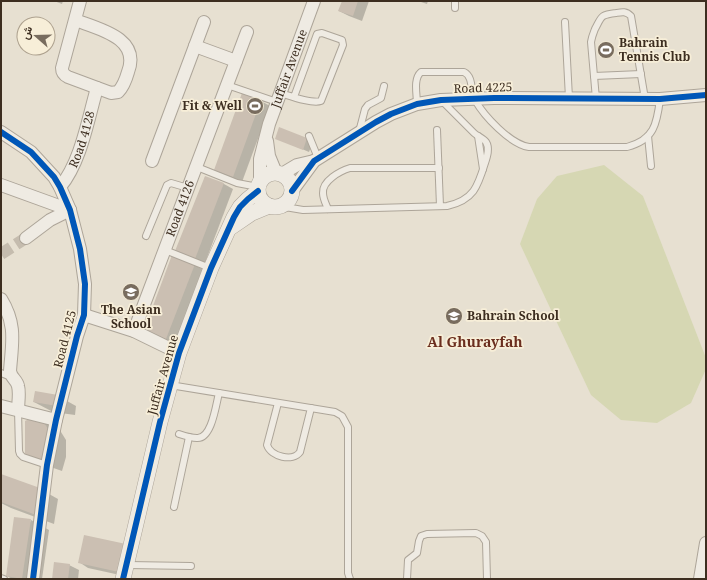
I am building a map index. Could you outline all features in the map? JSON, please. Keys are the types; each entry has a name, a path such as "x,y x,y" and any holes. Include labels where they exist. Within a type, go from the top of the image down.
{"street":[{"path":"75,20 113,35 125,44 128,51 130,66 120,89 114,93 65,76 62,71 62,68 80,1"},
{"name":"Juffair Avenue","path":"124,572 179,353 222,242 240,207 258,187 260,159 269,124 314,1"},
{"path":"152,161 204,22"},
{"name":"Road 4126","path":"134,331 247,32"},
{"path":"196,46 236,61"},
{"name":"Road 4128","path":"60,187 68,177 78,156 97,88"},
{"name":"Road 4225","path":"279,173 297,165 316,160 390,114 417,104 441,100 494,98 660,99 706,95"},
{"name":"Road 4125","path":"1,132 31,152 54,177 60,187 70,210 81,256 85,284 84,315 77,336 56,420 47,465 40,511 33,579"},
{"name":"Juffair Avenue","path":"266,138 269,156 279,173"},
{"name":"Road 4225","path":"292,191 316,160"},
{"path":"279,173 289,181 292,191 288,200 274,206 261,200 258,187 268,174 279,173"},
{"path":"1,185 70,210"},
{"name":"Juffair Avenue","path":"229,229 252,213 274,206"},
{"path":"26,238 50,220 70,210"},
{"path":"1,299 7,309 13,331 10,371 6,375 16,381 18,386 18,410"},
{"path":"84,315 134,331 179,353"},
{"path":"1,406 56,420"},
{"path":"700,579 706,543"}],"lane":[{"path":"596,99 592,38 598,21 602,16 605,14 624,12 631,16 645,99"},
{"path":"565,22 569,98"},
{"path":"227,85 278,98 294,97 317,102 323,100 343,45 342,40 322,33 317,34 294,97"},
{"path":"417,104 416,79 421,72 466,73 469,76 474,99 497,126 515,142 524,146 627,147 634,145 648,136 654,128 657,121 660,99"},
{"path":"594,76 641,74"},
{"path":"358,133 365,109 381,98 384,86"},
{"path":"274,206 303,210 440,206 454,204 467,198 478,186 488,154 488,146 485,141 441,100"},
{"path":"437,130 440,206"},
{"path":"309,136 316,160"},
{"path":"648,136 651,166"},
{"name":"Road 4126","path":"197,167 237,183 258,187"},
{"path":"328,209 323,195 325,185 337,174 346,169 438,168"},
{"path":"146,236 167,185 171,183 188,188"},
{"name":"Road 4126","path":"165,250 211,268"},
{"path":"170,385 311,408 339,414 345,420 348,427 348,573 350,579"},
{"path":"179,434 199,439 208,432 219,393"},
{"path":"278,403 267,445 268,449 273,454 291,458 298,455 300,452 311,408"},
{"path":"18,410 20,454 24,457 47,465"},
{"path":"174,507 189,437"},
{"path":"407,579 407,563 410,558 417,553 418,541 421,536 427,534 476,533 482,536 486,542 487,579"},
{"path":"124,572 191,566"}],"green space":[{"path":"604,165 643,196 706,358 706,369 691,403 657,423 621,420 591,395 520,244 537,199 557,176"}],"building":[{"path":"342,1 358,1 353,16 338,11"},
{"path":"242,93 261,100 233,177 214,170"},
{"path":"279,127 307,138 303,150 275,139"},
{"path":"205,176 224,183 195,259 175,251"},
{"path":"172,255 195,264 166,339 144,330"},
{"path":"35,391 58,395 57,406 33,402"},
{"path":"27,416 43,421 48,429 48,446 44,461 25,455 25,421 27,420"},
{"path":"1,474 40,488 36,515 1,502"},
{"path":"14,517 31,519 22,579 6,576"},
{"path":"84,535 126,544 119,572 78,563"},
{"path":"54,562 70,564 68,579 52,579"}],"tunnel":[{"path":"1,254 26,238"}],"cycle path":[{"path":"292,191 314,161 376,122 391,114 417,104 441,100 494,98 660,99 706,95"},
{"path":"1,132 31,152 54,177 60,187 70,210 80,249 85,284 84,315 77,336 56,420 47,465 33,579"},
{"path":"123,579 160,422 179,353 211,268 234,217 240,207 258,191"}],"place":[{"name":"Bahrain Tennis Club","path":"606,50"},
{"name":"Fit & Well","path":"255,106"},
{"name":"The Asian School","path":"131,292"},
{"name":"Bahrain School","path":"454,316"}],"district":[{"name":"Al Ghurayfah","path":"475,342"}]}
